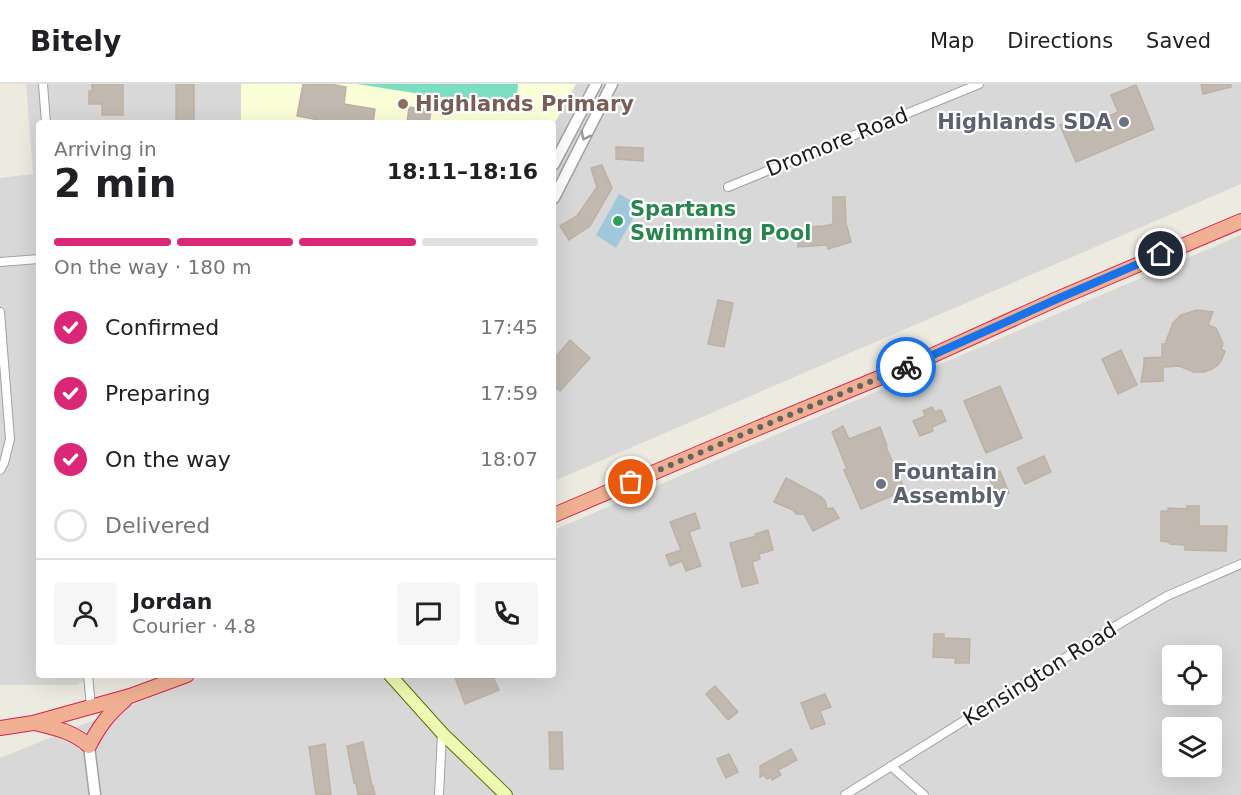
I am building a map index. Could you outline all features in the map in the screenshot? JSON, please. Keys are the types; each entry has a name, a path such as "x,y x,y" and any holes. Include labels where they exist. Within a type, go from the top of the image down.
{"highway":[{"path":"556,514 920,361 1057,299 1241,221"},
{"path":"0,728 33,723 130,696 179,678"},
{"path":"33,723 72,734 89,746 111,712 130,696"}],"main road":[{"path":"393,678 442,733 506,795"}],"street":[{"path":"43,84 46,120"},
{"path":"556,160 596,84"},
{"path":"556,194 612,84"},
{"name":"Dromore Road","path":"728,187 979,84"},
{"path":"0,262 36,259"},
{"path":"0,312 10,439 0,470"},
{"name":"Kensington Road","path":"845,795 1124,621 1167,596 1241,564"},
{"path":"88,678 91,706"},
{"path":"439,795 442,733"},
{"path":"89,746 95,795"},
{"path":"891,766 924,795"}],"shaded area":[{"path":"26,84 1241,84 1241,184 556,480 556,120 36,120 36,678 92,678 76,685 0,685 0,178 33,174"},
{"name":"Highlands Primary","path":"241,84 576,84 556,120 241,120"},
{"path":"1241,235 1241,795 0,795 0,758 199,678 556,678 556,529"}],"green space":[{"path":"357,84 518,84 516,109"}],"water":[{"name":"Spartans Swimming Pool","path":"619,194 640,206 616,248 596,235"}],"building":[{"path":"92,84 123,84 123,115 102,115 102,104 89,104 89,91 92,91"},
{"path":"176,84 194,84 194,120 176,120"},
{"path":"303,84 330,84 346,87 344,104 375,109 373,120 318,120 297,116"},
{"path":"1201,84 1231,84 1231,87 1203,94"},
{"name":"Highlands SDA","path":"1136,85 1154,129 1076,162 1060,125 1078,118 1082,128 1118,112 1111,95"},
{"path":"409,107 431,110 429,120 407,120"},
{"path":"616,147 643,148 643,161 616,159"},
{"path":"602,165 612,188 590,226 569,240 560,226 577,216 597,187 591,168"},
{"path":"833,197 845,197 846,223 851,242 828,249 827,245 798,247 798,234 805,234 805,227 833,224"},
{"path":"718,300 733,303 724,347 708,344"},
{"path":"1197,310 1213,312 1208,325 1216,328 1223,344 1221,349 1225,351 1218,365 1204,372 1194,372 1179,366 1163,367 1163,381 1141,382 1144,358 1162,357 1162,344 1165,344 1173,323 1181,315"},
{"path":"570,340 590,358 560,391 556,388 556,357"},
{"path":"1121,350 1137,385 1118,394 1102,359"},
{"path":"1000,386 1022,438 986,453 964,401"},
{"path":"932,407 935,412 941,410 946,421 932,427 933,431 920,436 913,421 925,416 923,411"},
{"path":"843,426 849,439 880,427 905,490 861,509 844,470 847,469 832,432"},
{"path":"1044,456 1051,472 1025,484 1017,468"},
{"path":"1000,471 1009,493 998,498 988,476"},
{"path":"786,478 820,496 825,501 827,509 833,508 839,518 813,531 804,514 796,514 793,510 774,502"},
{"path":"1187,506 1199,506 1199,526 1227,526 1226,551 1185,550 1185,545 1161,541 1161,511 1168,511 1168,508 1187,509"},
{"path":"695,513 700,528 689,532 701,566 686,571 682,561 670,566 666,555 681,550 670,522"},
{"path":"768,530 773,550 759,554 760,559 752,562 758,583 742,587 730,543"},
{"path":"934,634 944,634 944,638 970,639 969,663 955,663 956,658 933,657"},
{"path":"455,678 493,678 499,690 465,704"},
{"path":"715,686 738,712 728,720 706,694"},
{"path":"825,694 831,707 820,711 825,724 811,729 801,703"},
{"path":"549,732 562,732 563,769 550,769"},
{"path":"363,742 375,795 358,795 356,783 354,783 347,746"},
{"path":"325,744 331,795 316,795 309,747"},
{"path":"791,749 797,760 778,770 781,775 772,780 771,777 767,779 764,775 760,777 760,766"},
{"path":"729,754 738,772 726,778 717,759"}],"way so far":[{"path":"631,482 906,367"}],"place":[{"name":"Highlands Primary","path":"403,104"},
{"name":"Highlands SDA","path":"1124,122"},
{"name":"Spartans Swimming Pool","path":"618,221"},
{"name":"Fountain Assembly","path":"881,484"}],"route":[{"path":"906,367 1161,254"}]}
